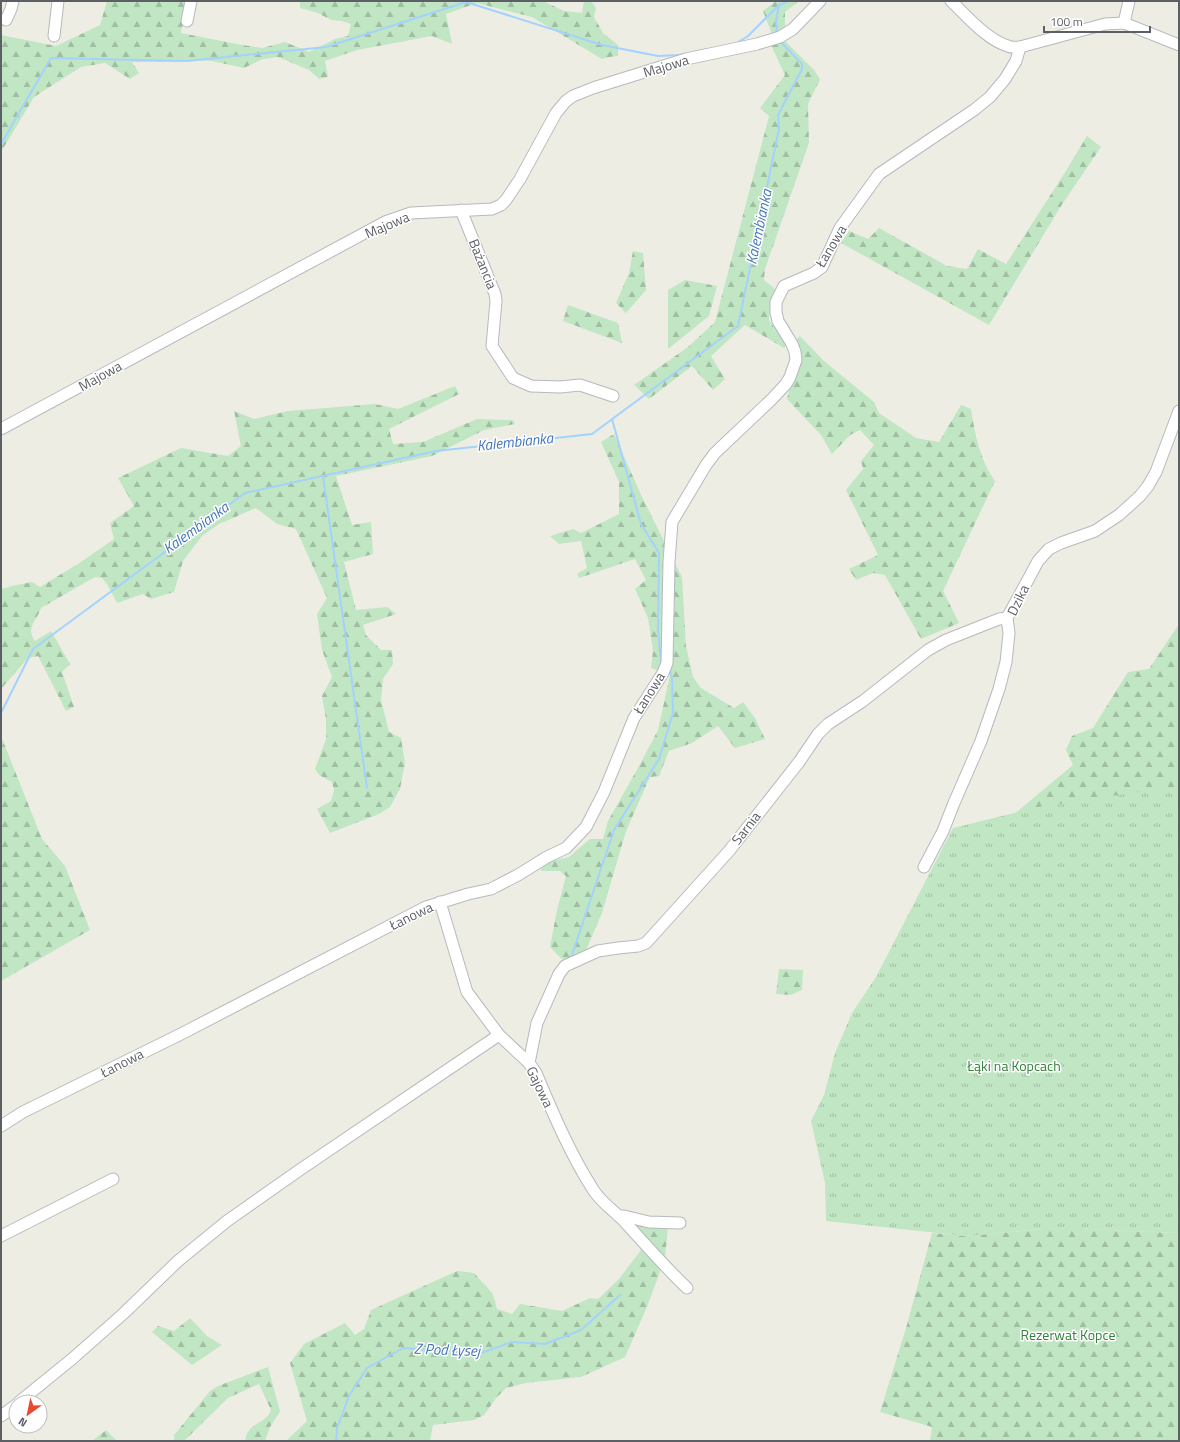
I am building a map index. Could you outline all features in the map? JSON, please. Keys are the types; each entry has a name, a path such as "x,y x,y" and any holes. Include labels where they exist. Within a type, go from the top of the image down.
{"street":[{"path":"6,20 13,1"},
{"path":"54,36 58,1"},
{"path":"187,21 191,1"},
{"name":"Majowa","path":"1,430 385,222 411,213 492,209 501,206 520,179 556,113 566,101 573,96 593,88 686,59 778,38 794,29 820,1"},
{"path":"951,1 987,34 996,41 1009,47 1020,47 1106,24 1124,23 1179,45"},
{"path":"1124,23 1129,1"},
{"name":"Łanowa","path":"1,1126 23,1112 181,1034 426,907 468,894 491,889 547,857 566,848 586,827 604,792 634,718 663,673 667,663 669,570 672,522 706,465 715,453 786,384 794,368 796,360 792,344 778,321 776,312 776,302 784,286 814,273 822,267 840,228 879,174 990,98 1005,79 1016,61 1020,47"},
{"name":"Bażancia","path":"461,210 495,294 496,302 492,346 513,378 531,386 560,387 580,385 613,396"},
{"name":"Dzika","path":"924,867 943,831 975,758 999,689 1006,662 1009,633 1007,618 1038,561 1050,549 1061,543 1095,531 1119,515 1140,496 1156,472 1179,411"},
{"name":"Sarnia","path":"529,1063 537,1023 559,974 565,966 598,952 638,946 646,943 729,851 799,762 818,734 828,724 863,701 928,650 946,640 1000,619 1007,618"},
{"name":"Gajowa","path":"440,902 467,992 499,1035 529,1063 536,1073 575,1159 602,1201 619,1216 668,1270 687,1288"},
{"path":"29,1394 72,1359 178,1261 227,1221 307,1164 499,1035"},
{"path":"1,1236 114,1179"},
{"path":"619,1216 649,1222 680,1223"}],"green space":[{"path":"107,1 187,1 181,33 262,48 285,42 309,52 335,39 348,36 351,24 331,20 318,13 300,8 300,1 543,1 564,11 582,13 584,1 591,1 596,8 594,17 603,33 618,45 618,56 602,59 532,17 477,3 446,14 452,44 432,36 357,50 325,61 328,77 319,79 309,70 278,57 263,59 244,68 212,61 193,60 181,62 132,62 139,73 130,79 105,63 81,67 34,97 1,152 1,35 56,46 100,25"},
{"path":"776,1 799,1 785,12 785,27 772,34 763,11"},
{"path":"784,40 814,70 820,79 808,104 809,143 765,269 764,280 775,289 771,299 769,320 786,345 784,348 745,325 711,356 725,379 713,390 692,366 649,399 634,385 688,347 715,322 769,116 760,108 785,75 771,45"},
{"path":"1087,136 1101,147 1061,206 989,325 841,243 849,231 868,239 879,228 947,266 967,269 978,249 1006,264"},
{"path":"633,251 643,253 646,290 626,313 616,303 629,273"},
{"path":"685,280 717,286 709,316 668,349 668,290"},
{"path":"568,305 618,323 622,343 563,321"},
{"path":"800,336 824,361 874,402 879,413 916,438 939,442 961,405 971,409 974,428 985,465 995,481 943,591 959,623 921,639 885,575 873,573 856,580 849,569 878,555 846,490 863,469 861,461 874,445 860,430 850,435 832,454 821,435 787,399 792,378 802,359 795,341"},
{"path":"455,386 459,394 389,429 393,444 423,442 477,419 513,420 515,424 484,430 432,456 336,476 352,525 371,522 373,554 344,562 356,610 387,607 396,614 363,625 366,635 381,650 392,650 393,664 383,679 381,700 389,732 401,738 405,763 400,789 390,807 379,814 330,833 317,809 331,801 334,790 332,782 319,775 315,769 326,739 326,719 322,696 332,677 322,650 317,614 327,598 296,529 277,524 256,508 219,524 202,536 183,561 174,592 151,599 143,594 117,603 107,584 102,578 95,577 41,608 31,628 32,636 35,641 51,631 70,664 62,672 74,707 66,711 38,656 28,658 1,689 1,589 32,582 40,587 81,562 114,539 110,523 134,506 118,478 181,448 228,456 241,446 234,411 254,419 288,411 375,404 398,409"},
{"path":"614,434 642,497 682,577 686,646 693,677 701,688 734,708 743,702 755,718 765,739 735,748 718,726 692,743 669,751 659,776 650,777 626,831 602,913 586,950 563,960 550,947 557,910 566,876 560,871 541,871 543,863 569,857 590,839 603,839 608,821 658,730 670,675 651,668 653,650 648,618 635,589 646,580 635,559 579,578 577,574 587,568 581,541 559,544 550,536 573,529 581,533 619,514 619,482 601,442"},
{"path":"1179,624 1179,950 996,829 1073,765 1066,750 1072,736 1093,728 1128,672 1149,669"},
{"path":"1,736 42,839 65,866 90,930 1,981"},
{"name":"Łąki na Kopcach","path":"1179,786 1179,1233 1041,1229 966,1236 826,1221 825,1183 811,1121 824,1095 835,1053 852,1013 876,977 953,828 1038,807"},
{"path":"779,969 803,970 802,990 791,995 776,994"},
{"path":"635,1221 668,1227 665,1258 647,1307 625,1357 581,1377 526,1383 506,1388 497,1397 484,1415 474,1420 433,1425 430,1441 286,1441 307,1421 290,1363 304,1344 345,1323 355,1335 364,1329 371,1310 457,1271 474,1273 493,1294 497,1309 512,1314 520,1304 562,1311 590,1298 598,1299 619,1279 641,1250 644,1235 633,1225"},
{"name":"Rezerwat Kopce","path":"1042,1229 1179,1233 1179,1441 930,1441 932,1427 880,1412 906,1328 932,1233 966,1236"},
{"path":"190,1318 207,1336 222,1345 192,1365 152,1332 158,1326 174,1331"},
{"path":"268,1367 280,1411 270,1427 265,1441 245,1441 247,1434 251,1429 267,1417 271,1410 259,1384 228,1398 184,1441 174,1441 174,1435 210,1391 218,1386"},
{"path":"106,1430 117,1441 92,1441"}],"waterway":[{"name":"Kalembianka","path":"777,34 776,21 779,5 789,1"},
{"path":"1,144 51,58 187,61 326,47 466,2 602,45 658,56 690,53"},
{"path":"737,43 748,36 779,5"},
{"name":"Kalembianka","path":"1,713 33,649 245,493 436,451 592,434 738,326 779,129 778,115 802,69 802,64 780,41"},
{"path":"694,52 707,49"},
{"path":"612,419 641,524 659,553 658,631 662,663"},
{"path":"323,476 367,788"},
{"path":"571,958 614,830 659,759 673,713 672,678 669,667"},
{"name":"Z Pod Łysej","path":"336,1441 337,1428 349,1396 367,1368 403,1348 481,1353 512,1342 545,1344 581,1330 620,1295"}]}
